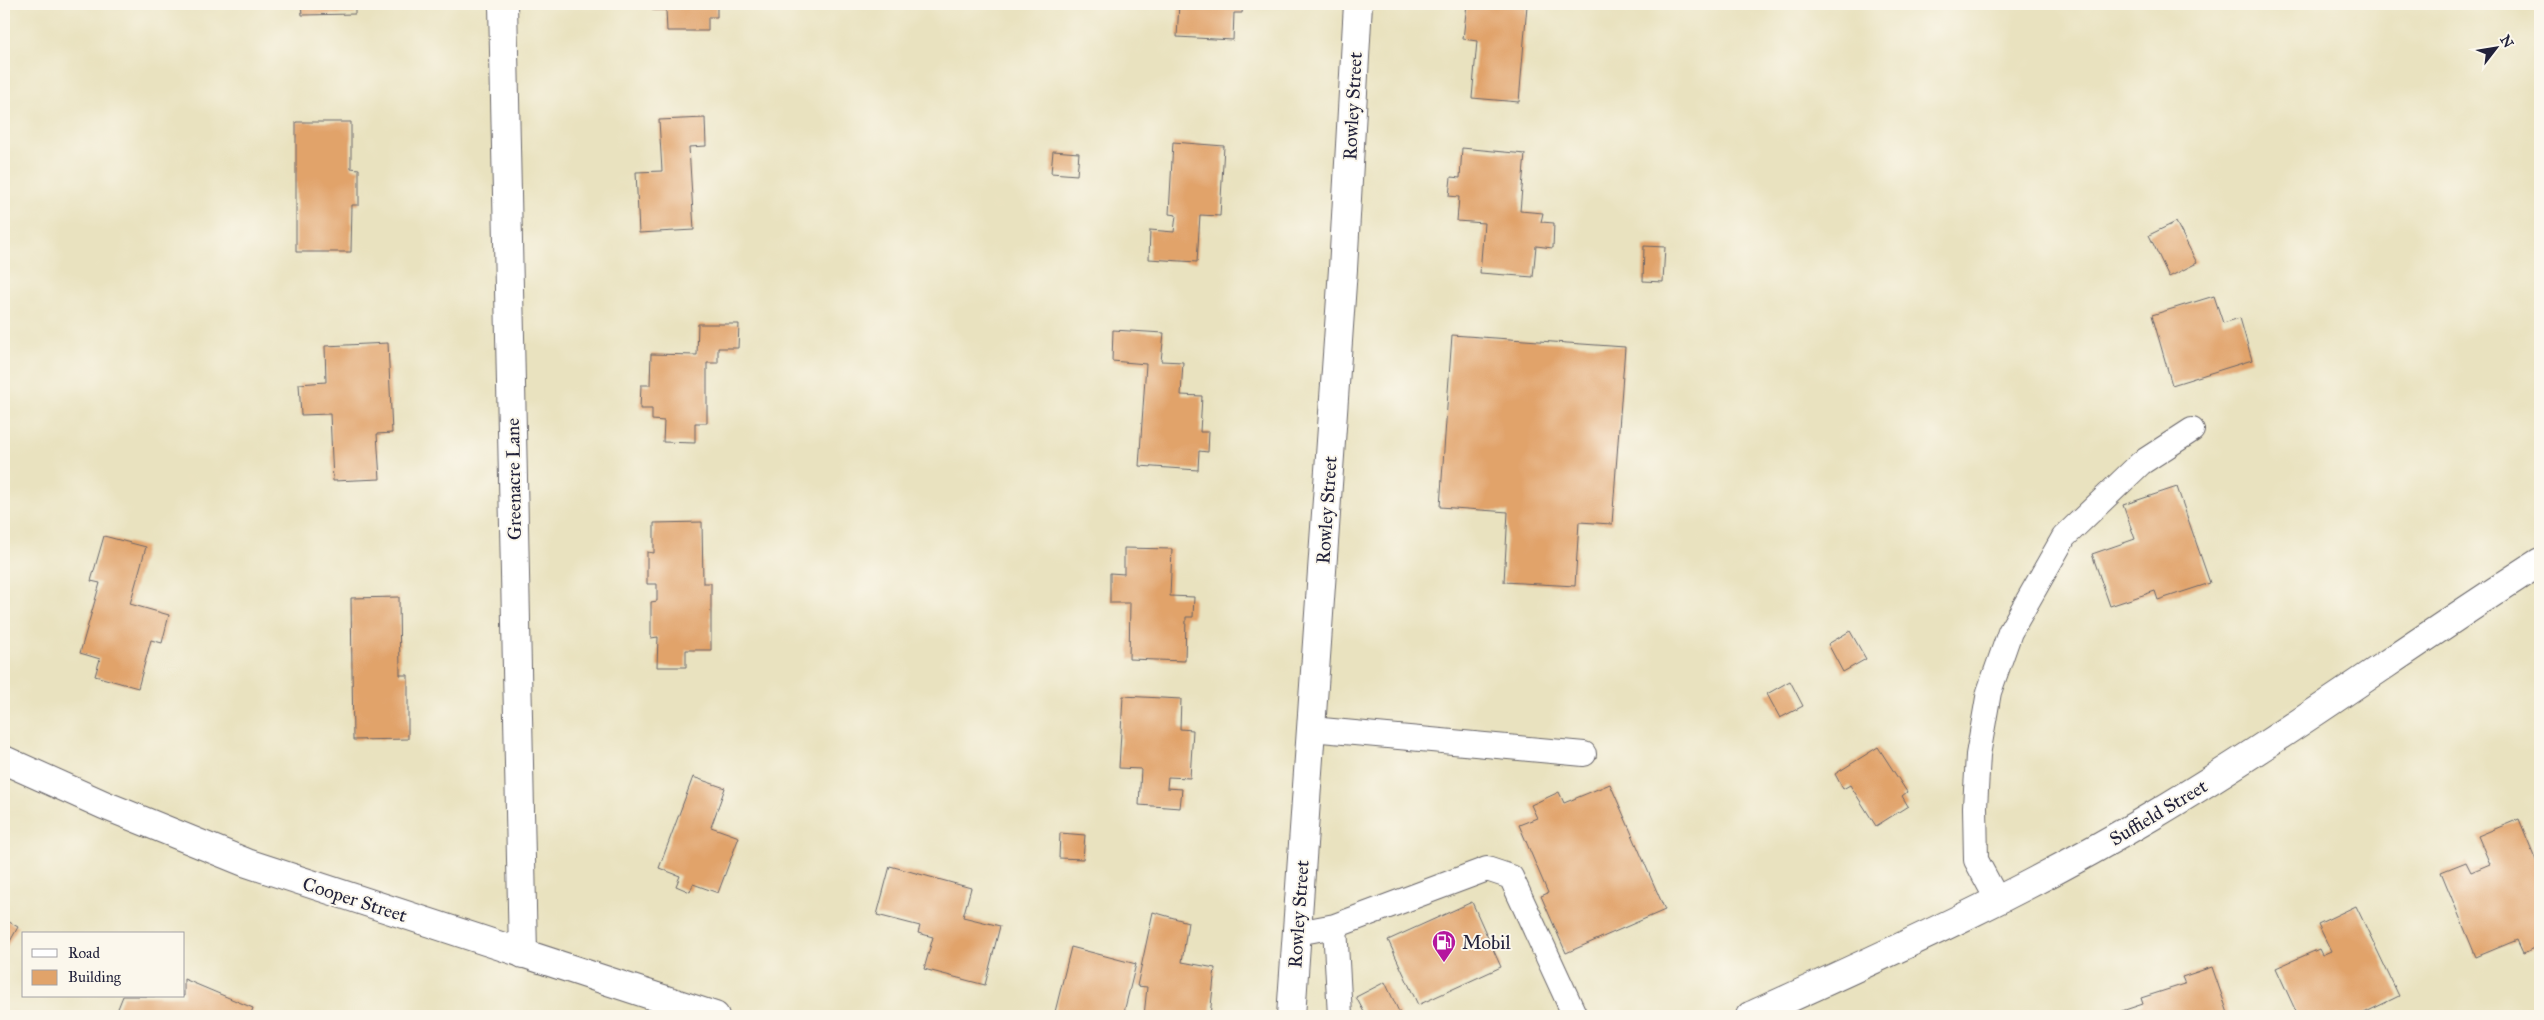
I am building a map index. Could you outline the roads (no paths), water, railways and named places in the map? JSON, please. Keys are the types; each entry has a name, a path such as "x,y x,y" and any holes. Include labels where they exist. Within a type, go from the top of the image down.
{"street":[{"name":"Greenacre Lane","path":"503,4 523,954"},
{"name":"Rowley Street","path":"1291,1016 1341,288 1358,4"},
{"name":"Suffield Street","path":"1750,1016 1998,901 2069,864 2227,770 2540,562"},
{"name":"Cooper Street","path":"4,760 104,805 247,863 714,1016"}],"lane":[{"path":"1998,901 1976,860 1975,807 1978,755 1989,692 2010,632 2064,537 2141,463 2192,430"},
{"path":"1311,729 1584,754"},
{"path":"1297,933 1335,926 1487,869 1511,877 1575,1016"},
{"path":"1335,926 1340,1016"}],"place":[{"name":"Mobil","path":"1444,963"}]}
